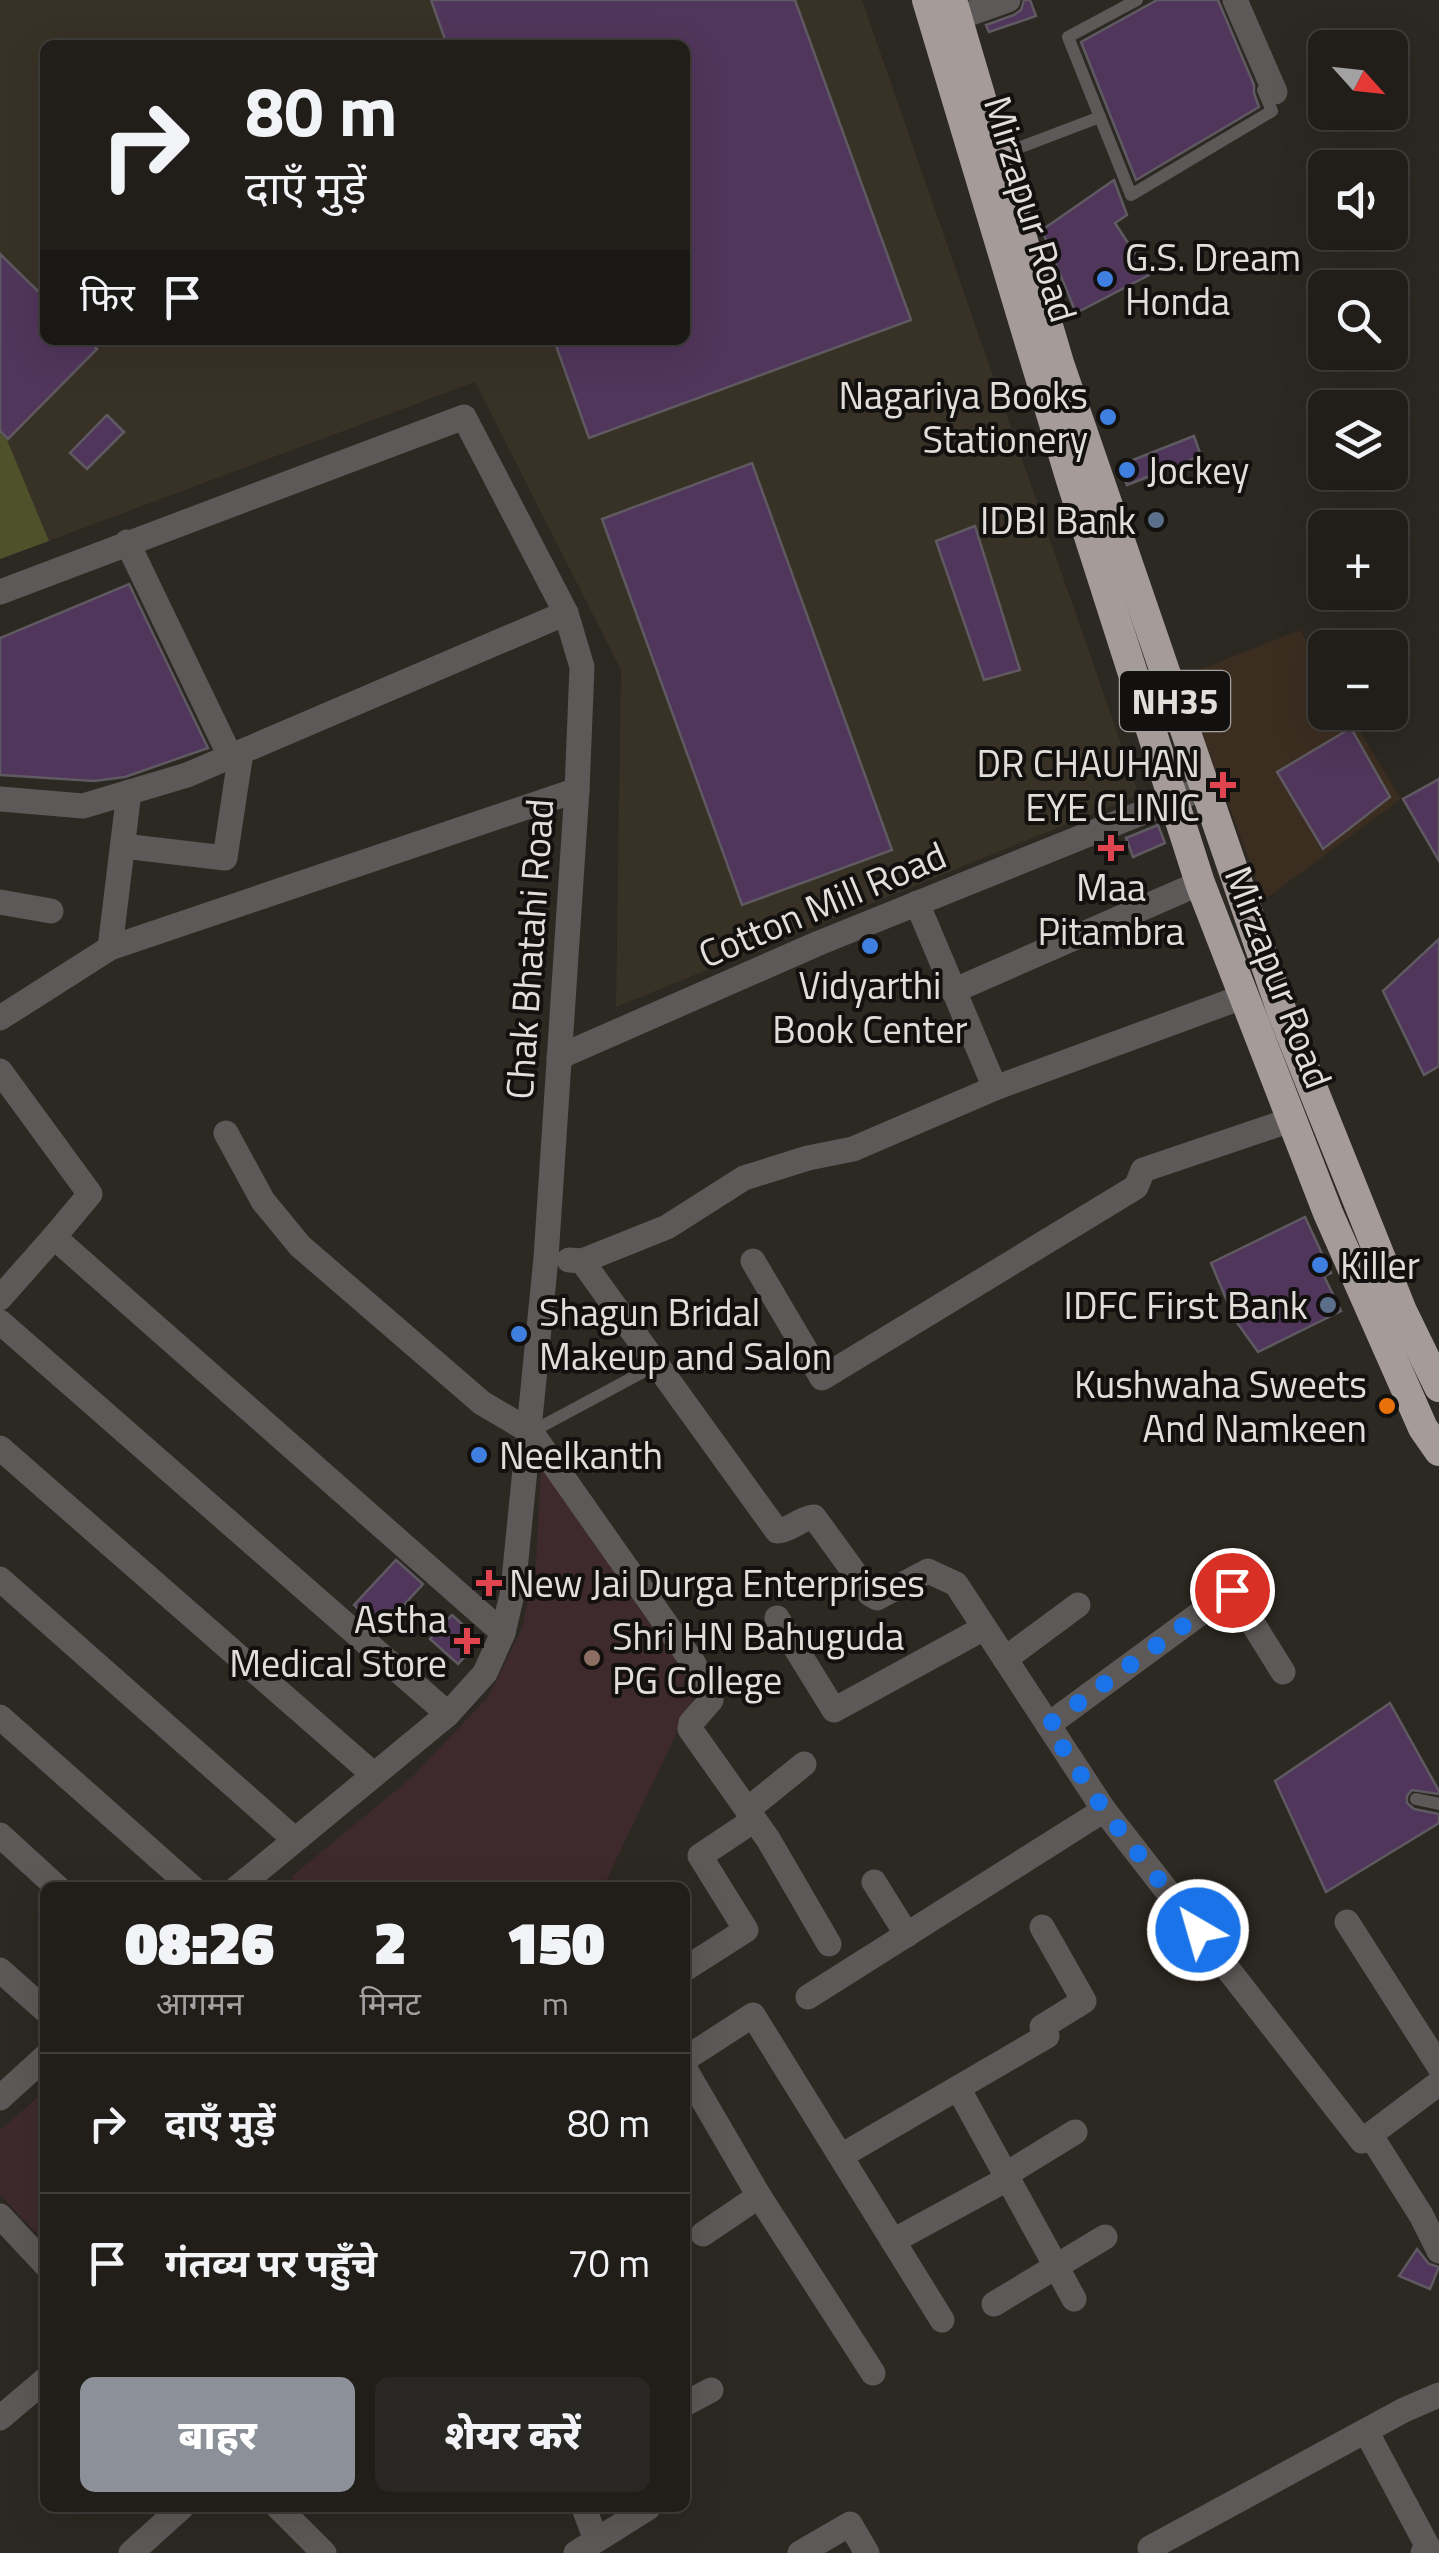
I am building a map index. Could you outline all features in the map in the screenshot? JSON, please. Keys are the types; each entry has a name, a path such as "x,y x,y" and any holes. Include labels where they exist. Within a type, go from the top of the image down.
{"highway":[{"name":"Mirzapur Road","path":"927,0 1171,800 1200,883 1328,1213 1423,1428 1439,1451"},
{"name":"Mirzapur Road","path":"954,9 1070,394 1282,1012 1402,1311 1439,1387"}],"street":[{"path":"954,9 1008,0"},
{"path":"1235,0 1275,92"},
{"name":"Chak Bhatahi Road","path":"0,592 464,417 566,614 582,667 546,1258 513,1590 503,1634 485,1673 448,1714 243,1882"},
{"path":"122,846 225,858 236,754 128,542"},
{"path":"0,799 83,806 187,774 566,614"},
{"name":"Cotton Mill Road","path":"559,1057 918,903 1205,788"},
{"path":"0,1018 110,948 577,790"},
{"path":"110,948 129,792"},
{"path":"953,991 1200,883"},
{"path":"0,902 51,912"},
{"path":"918,903 994,1088"},
{"path":"546,1258 582,1261 667,1228 744,1178 852,1149 994,1088 1245,996"},
{"path":"0,1072 90,1194 0,1298"},
{"path":"754,1261 822,1378 1136,1188 1143,1170 1290,1120"},
{"path":"226,1133 262,1201 300,1246 482,1403 531,1432 694,1664 711,1700 690,1729 750,1815 829,1944"},
{"path":"54,1237 503,1634"},
{"path":"582,1261 778,1531 805,1518 814,1518 870,1594 877,1598 928,1572 956,1584 1104,1810 1362,2141 1439,2083"},
{"path":"0,1322 448,1714"},
{"path":"0,1448 374,1774"},
{"path":"0,1578 293,1838"},
{"path":"1048,1725 1232,1590 1283,1672"},
{"path":"1004,1660 1078,1605"},
{"path":"777,1618 834,1710 984,1628"},
{"path":"0,1717 186,1882"},
{"path":"690,1966 746,1930 700,1856 804,1764"},
{"path":"808,1997 1104,1810"},
{"path":"0,1835 51,1882"},
{"path":"874,1882 907,1935"},
{"path":"1347,1922 1439,2066"},
{"path":"841,2156 1046,2036 1042,2027 1084,2001 1042,1927"},
{"path":"0,1970 40,2006"},
{"path":"690,2057 753,2015 942,2320"},
{"path":"0,2098 40,2062"},
{"path":"690,2078 758,2196 873,2373"},
{"path":"958,2088 1074,2299"},
{"path":"893,2241 1006,2177 1075,2132"},
{"path":"1370,2136 1421,2215 1439,2251"},
{"path":"704,2234 758,2196"},
{"path":"0,2216 40,2259"},
{"path":"994,2304 1105,2237"},
{"path":"0,2418 40,2384"},
{"path":"690,2401 711,2390"},
{"path":"1153,2553 1150,2548 1439,2395"},
{"path":"1366,2431 1429,2549 1423,2553"},
{"path":"131,2553 177,2512"},
{"path":"294,2512 324,2553"},
{"path":"584,2512 586,2547 642,2512"},
{"path":"800,2553 850,2524 868,2553"}],"lane":[{"path":"1137,0 1068,38 1131,194 1272,111 1225,0"},
{"path":"998,156 1100,117"},
{"path":"531,1432 658,1364"},
{"path":"1416,1799 1439,1804"}],"shaded area":[{"path":"0,0 862,0 1139,795 616,1007 621,670 475,382 0,559"},
{"path":"1300,630 1308,643 1308,730 1359,730 1401,799 1264,900 1181,677"},
{"name":"Shri HN Bahuguda PG College","path":"541,1465 698,1689 605,1882 295,1882 291,1877 411,1778 488,1697 522,1628 536,1564"},
{"path":"40,2095 40,2237 0,2195 0,2130"}],"green space":[{"path":"0,433 7,440 49,541 0,559"}],"building":[{"path":"431,0 795,0 911,320 589,438 556,345 690,345 690,40 445,40"},
{"path":"1024,0 1030,0 1036,16 989,32 986,25 1014,15 1021,10"},
{"path":"1157,0 1218,0 1254,85 1259,107 1136,180 1081,42"},
{"path":"1114,180 1127,215 1115,223 1149,275 1076,313 1042,230"},
{"path":"0,254 40,293 40,345 93,345 97,349 8,439 0,431"},
{"path":"107,415 124,432 87,469 70,453"},
{"path":"1194,436 1201,456 1127,485 1120,465"},
{"path":"752,463 892,850 742,905 602,519"},
{"path":"975,526 1020,670 984,680 936,541"},
{"path":"129,584 208,748 125,777 94,781 0,775 0,638"},
{"path":"1352,730 1390,797 1323,849 1277,772"},
{"path":"1439,779 1439,861 1403,799"},
{"path":"1158,825 1165,843 1133,857 1126,838"},
{"path":"1439,939 1439,1066 1424,1075 1383,991"},
{"path":"1305,1217 1331,1273 1324,1276 1341,1311 1258,1352 1235,1320 1211,1263"},
{"path":"396,1560 423,1584 381,1630 354,1605"},
{"path":"452,1615 480,1640 458,1664 430,1639"},
{"path":"1390,1703 1439,1791 1412,1790 1407,1803 1414,1809 1439,1814 1439,1823 1326,1892 1275,1781"},
{"path":"1417,2249 1429,2264 1439,2267 1430,2289 1399,2276"}],"place":[{"name":"G.S. Dream Honda","path":"1105,279"},
{"name":"Nagariya Books Stationery","path":"1108,417"},
{"name":"Jockey","path":"1127,470"},
{"name":"IDBI Bank","path":"1156,520"},
{"name":"DR CHAUHAN EYE CLINIC","path":"1223,785"},
{"name":"Maa Pitambra","path":"1111,848"},
{"name":"Vidyarthi Book Center","path":"870,946"},
{"name":"Killer","path":"1320,1265"},
{"name":"IDFC First Bank","path":"1328,1305"},
{"name":"Shagun Bridal Makeup and Salon","path":"519,1334"},
{"name":"Kushwaha Sweets And Namkeen","path":"1387,1406"},
{"name":"Neelkanth","path":"479,1455"},
{"name":"New Jai Durga Enterprises","path":"489,1583"},
{"name":"Astha Medical Store","path":"467,1641"},
{"name":"Shri HN Bahuguda PG College","path":"592,1658"}],"route":[{"path":"1198,1930 1104,1810 1048,1725 1232,1590"}]}
